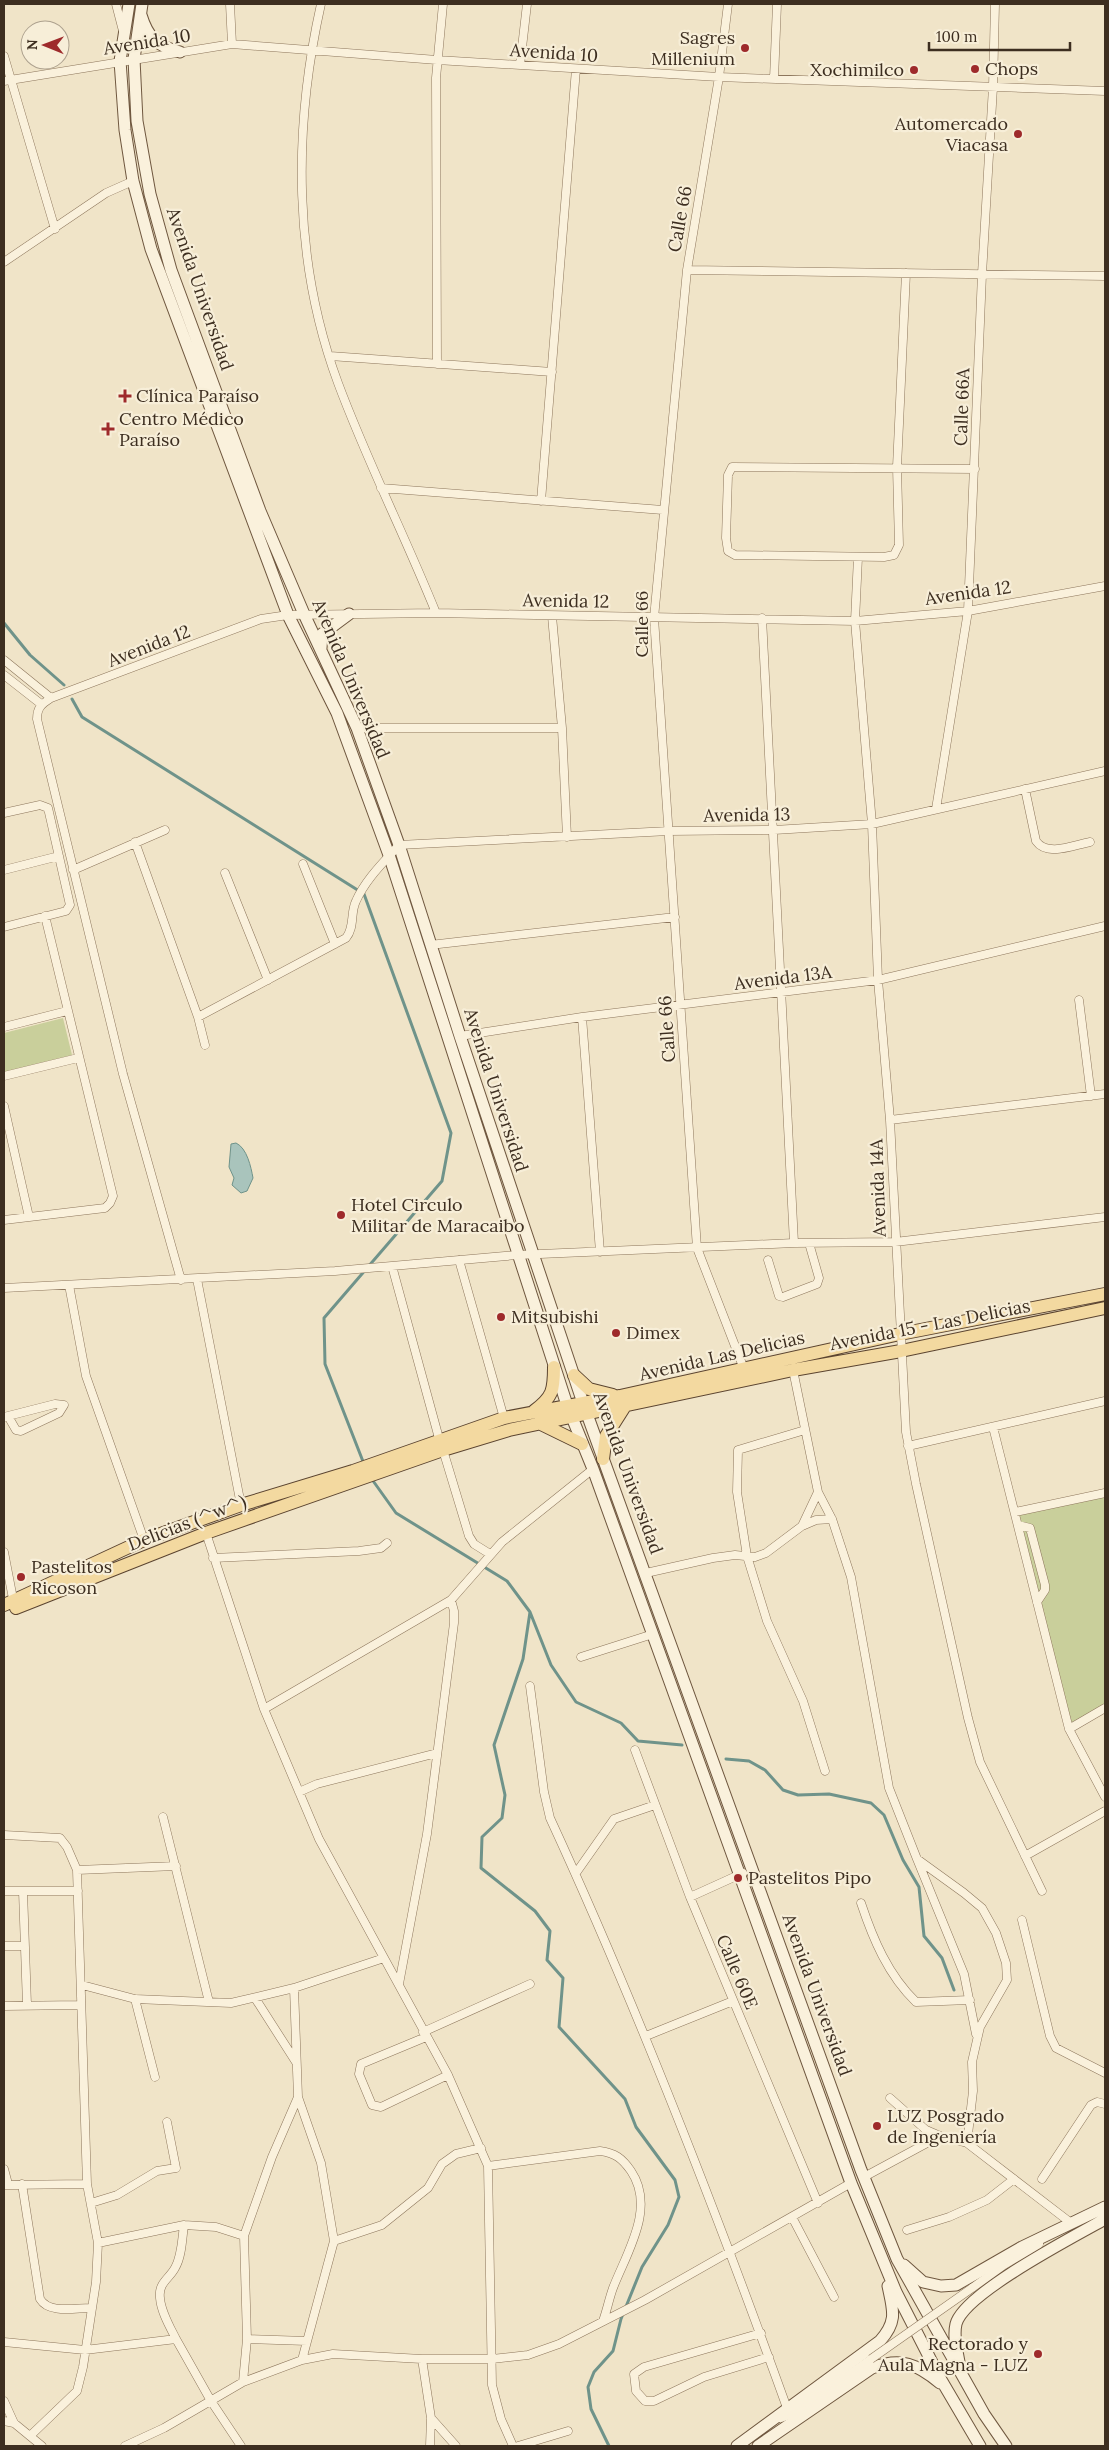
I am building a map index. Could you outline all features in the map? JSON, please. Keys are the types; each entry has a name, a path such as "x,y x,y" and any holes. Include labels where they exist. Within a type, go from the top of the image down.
{"main road":[{"name":"Avenida Las Delicias","path":"355,1476 441,1446 504,1418 535,1418 622,1401 744,1369 900,1334 1105,1294"},
{"name":"Avenida 15 - Las Delicias","path":"622,1401 901,1351 1105,1308"},
{"path":"441,1446 535,1418 554,1388 554,1367"},
{"path":"574,1375 589,1388 622,1401 606,1436 603,1459"},
{"path":"535,1418 582,1444"},
{"name":"Delicias (^w^)","path":"9,1607 144,1540 241,1505 355,1476"},
{"name":"Delicias (^w^)","path":"9,1607 355,1476"}],"street":[{"path":"116,4 124,31"},
{"name":"Avenida Universidad","path":"129,4 120,61 125,130 133,181 151,248 288,614 337,713 389,855 554,1367 593,1469 851,2183 896,2292 945,2387 980,2446"},
{"path":"230,4 232,44"},
{"path":"321,4 311,50 300,169 304,224 318,313 338,382 381,488 436,613"},
{"path":"437,364 437,60 443,4"},
{"path":"520,65 527,4"},
{"name":"Calle 66","path":"728,4 719,77 687,270 654,618 697,1248 744,1369"},
{"path":"774,79 777,4"},
{"name":"Calle 66A","path":"936,809 968,610 976,469 982,274 993,86 995,4"},
{"path":"141,8 145,28 156,43 180,52"},
{"name":"Avenida Universidad","path":"141,8 134,59 137,121 150,194 172,270 260,510 304,614 357,728 399,845 460,1036 585,1408 864,2177 897,2259 984,2414 1006,2446"},
{"name":"Avenida 10","path":"7,80 232,44 437,60 719,77 1105,91"},
{"path":"4,56 7,80 55,229"},
{"path":"541,501 576,69"},
{"path":"4,262 106,193 133,181"},
{"path":"687,270 1105,276"},
{"path":"906,273 898,467 899,545 894,555 884,558 735,555 728,551 726,538 728,475 732,467 898,467 976,469"},
{"path":"330,356 552,372"},
{"path":"381,488 663,510"},
{"path":"858,556 855,621 872,824 878,980 890,1120"},
{"name":"Avenida 12","path":"41,704 51,698 261,619 288,614 436,613 855,621 968,610 1105,586"},
{"path":"321,650 322,634 349,614"},
{"path":"552,616 562,728 567,837"},
{"path":"762,618 794,1243"},
{"path":"4,660 51,698"},
{"path":"4,675 41,704 38,707 36,719 123,1074 181,1280"},
{"path":"357,728 562,728"},
{"name":"Avenida 13","path":"399,845 669,831 774,830 872,824 1105,771"},
{"path":"1025,789 1036,841 1040,848 1049,850 1090,842"},
{"path":"4,813 40,805 48,808 70,905 66,911 4,927"},
{"path":"74,870 165,830"},
{"path":"135,842 198,1017 205,1045"},
{"path":"198,1017 346,938 351,932 352,913 355,902 364,886 399,845"},
{"path":"4,870 59,856"},
{"path":"303,864 335,944"},
{"path":"225,873 268,980"},
{"path":"4,1220 105,1208 113,1196 45,916"},
{"path":"430,945 674,917"},
{"name":"Avenida 13A","path":"460,1036 582,1017 878,980 1105,926"},
{"path":"1078,1000 1091,1096"},
{"path":"4,1027 67,1011"},
{"path":"582,1017 600,1252"},
{"path":"4,1076 78,1058"},
{"name":"Avenida 14A","path":"1042,1892 980,1762 968,1718 908,1446 900,1334 890,1120 1105,1094"},
{"path":"4,1106 29,1217"},
{"path":"4,1288 363,1269 517,1255 794,1243 895,1242 1105,1217"},
{"path":"768,1260 779,1296 783,1298 817,1284 819,1278 809,1243"},
{"path":"459,1260 504,1418"},
{"path":"390,1266 441,1446 469,1536 487,1557"},
{"path":"197,1279 241,1505"},
{"path":"69,1285 86,1376 144,1540"},
{"path":"793,1370 818,1492 832,1519 852,1577 889,1788 964,1974 977,2041"},
{"path":"908,1446 1105,1401"},
{"path":"55,1404 64,1405 59,1413 21,1430 16,1430 6,1416 55,1404"},
{"path":"993,1427 1069,1729 1105,1797"},
{"path":"805,1430 743,1447 736,1453 737,1492 748,1556 767,1621 803,1700 825,1771"},
{"path":"264,1709 451,1600 487,1557 524,1523 593,1469"},
{"path":"802,1526 818,1492"},
{"path":"1015,1512 1105,1493"},
{"path":"646,1573 713,1558 766,1553 802,1526 816,1520 832,1519"},
{"path":"1018,1526 1030,1528 1045,1585 1045,1590 1037,1602"},
{"path":"206,1533 264,1709 323,1847 448,2075 488,2166 492,2385 501,2419 513,2446"},
{"path":"213,1558 359,1551 381,1548 387,1543"},
{"path":"4,1552 9,1607"},
{"path":"398,1984 427,1834 454,1623 454,1611 451,1600"},
{"path":"581,1657 653,1634"},
{"path":"530,1686 544,1792 550,1818 576,1873 646,2036 731,2252 790,2411"},
{"path":"1069,1729 1105,1708"},
{"name":"Calle 60E","path":"635,1750 690,1896 818,2203"},
{"path":"299,1792 318,1784 437,1752"},
{"path":"576,1873 614,1819 655,1805"},
{"path":"1025,1856 1105,1811"},
{"path":"164,1817 209,2002"},
{"path":"4,1835 60,1838 68,1848 77,1870 87,2184 98,2243 96,2282 90,2308 86,2350 77,2392 31,2435"},
{"path":"917,1859 964,1892 982,1908 996,1933 1003,1956 1007,1980 980,2028 972,2062 973,2091 966,2143"},
{"path":"77,1870 176,1866"},
{"path":"690,1896 740,1873 753,1870"},
{"path":"23,1891 27,2006"},
{"path":"4,1892 78,1891"},
{"path":"861,1903 871,1931 890,1970 916,2002 970,2000"},
{"path":"1022,1920 1050,2036 1056,2048 1105,2073"},
{"path":"4,1946 25,1946"},
{"path":"82,1985 135,1999 231,2003 294,1988 384,1958"},
{"path":"448,2075 380,2107 372,2105 359,2074 361,2064 530,1984"},
{"path":"294,1988 298,2097 312,2131 320,2163 334,2241 302,2360"},
{"path":"255,1998 297,2064"},
{"path":"135,1999 155,2077"},
{"path":"646,2036 733,2001"},
{"path":"4,2006 80,2004"},
{"path":"243,2382 247,2340 244,2236 272,2156 298,2097"},
{"path":"890,2098 926,2130 966,2143 1071,2223"},
{"path":"1042,2179 1091,2105 1096,2102 1105,2104"},
{"path":"90,2202 118,2194 157,2171 176,2168 167,2122"},
{"path":"864,2177 940,2136"},
{"path":"334,2241 382,2225 428,2188 442,2164 456,2154 481,2148"},
{"path":"488,2166 600,2152 613,2153 624,2160 633,2174 641,2195 640,2219 628,2256 613,2289 603,2322"},
{"path":"4,2169 6,2184 87,2184"},
{"path":"907,2230 949,2217 987,2200 1014,2179"},
{"path":"125,2446 164,2428 243,2382 302,2360 333,2354 422,2359 528,2356 559,2344 645,2300 851,2183"},
{"path":"22,2184 40,2299 48,2307 90,2308"},
{"path":"897,2259 923,2282 941,2286 956,2285 1022,2247 1105,2207"},
{"path":"790,2411 871,2359 1004,2264 1039,2244 1105,2212"},
{"path":"792,2217 834,2297"},
{"path":"962,2374 955,2340 956,2324 963,2310 1029,2262 1105,2219"},
{"path":"98,2243 184,2225 216,2227 244,2236"},
{"path":"184,2225 182,2247 175,2268 162,2283 160,2299 176,2339 211,2401 241,2446"},
{"path":"758,2446 790,2411 880,2341 890,2330 894,2318 893,2305 884,2262"},
{"path":"761,2333 644,2367 634,2374 636,2391 645,2401 654,2401 704,2377 769,2357"},
{"path":"4,2342 86,2350 176,2339"},
{"path":"247,2340 307,2341"},
{"path":"422,2359 431,2418 430,2446"},
{"path":"737,2446 776,2426 872,2368 884,2364 896,2362 917,2367 945,2387"},
{"path":"4,2401 14,2423"},
{"path":"431,2418 456,2446"},
{"path":"4,2420 14,2423 31,2435 42,2446"},
{"path":"518,2446 568,2431"}],"green space":[{"path":"63,1018 72,1055 4,1072 4,1033"},
{"path":"1105,1495 1105,1706 1070,1726 1017,1513"}],"water":[{"path":"236,1143 246,1153 253,1178 247,1191 241,1193 232,1185 234,1178 229,1167 231,1144"}],"waterway":[{"path":"4,623 30,655 64,685"},
{"path":"72,699 82,717 364,894 451,1133 442,1181 324,1318 325,1364 364,1464"},
{"path":"371,1478 396,1513 507,1581 530,1612 523,1659 494,1745 505,1795 502,1818 482,1837 481,1868 535,1911 550,1931 547,1960 563,1978 559,2027 625,2099 636,2127 675,2180 679,2197 668,2225 642,2267 621,2319 613,2351 594,2372 588,2387 591,2409 609,2446"},
{"path":"530,1612 551,1665 576,1702 621,1723 638,1741 682,1745"},
{"path":"726,1759 749,1761 765,1770 783,1790 798,1795 829,1794 871,1803 884,1815 903,1860 919,1887 924,1936 942,1958 954,1990"}],"place":[{"name":"Sagres Millenium","path":"745,48"},
{"name":"Chops","path":"975,69"},
{"name":"Xochimilco","path":"914,70"},
{"name":"Automercado Viacasa","path":"1018,134"},
{"name":"Clínica Paraíso","path":"125,396"},
{"name":"Centro Médico Paraíso","path":"108,429"},
{"name":"Hotel Circulo Militar de Maracaibo","path":"341,1215"},
{"name":"Mitsubishi","path":"501,1317"},
{"name":"Dimex","path":"616,1333"},
{"name":"Pastelitos Ricoson","path":"21,1577"},
{"name":"Pastelitos Pipo","path":"738,1878"},
{"name":"LUZ Posgrado de Ingeniería","path":"877,2126"},
{"name":"Rectorado y Aula Magna - LUZ","path":"1038,2354"}]}
